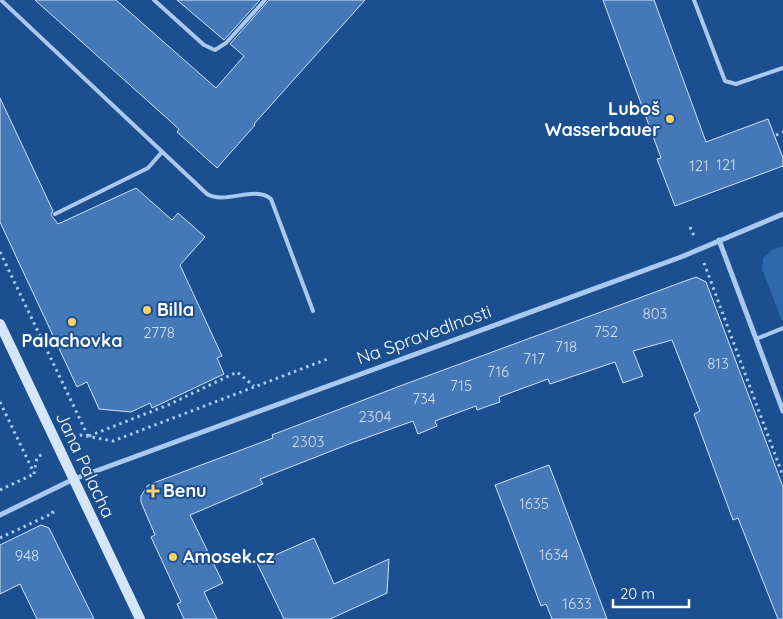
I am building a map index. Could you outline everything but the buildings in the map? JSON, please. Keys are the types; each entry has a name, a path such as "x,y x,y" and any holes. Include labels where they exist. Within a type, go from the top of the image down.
{"main road":[{"name":"Jana Palacha","path":"0,324 140,619"}],"street":[{"name":"Na Spravedlnosti","path":"0,515 74,479 681,256 783,214"},
{"path":"719,240 783,411"}],"lane":[{"path":"1,0 212,197 262,195 271,200 313,311"},
{"path":"154,0 204,46 215,50 226,43 265,0"},
{"path":"694,0 725,81 736,84 783,68"},
{"path":"55,214 148,168 162,152"},
{"path":"756,339 783,328"}],"path":[{"path":"776,135 783,132"},
{"path":"0,252 88,436"},
{"path":"705,265 783,476"},
{"path":"80,436 113,441 330,358"},
{"path":"88,436 168,405 238,372 254,386"},
{"path":"0,402 34,474"},
{"path":"34,474 37,457"},
{"path":"0,490 34,474"},
{"path":"0,538 53,513"}],"shaded area":[{"path":"783,246 782,321 762,269 763,258 772,250"}],"place":[{"name":"Luboš Wasserbauer","path":"670,119"},
{"name":"Billa","path":"147,310"},
{"name":"Palachovka","path":"72,322"},
{"name":"Benu","path":"153,491"},
{"name":"Amosek.cz","path":"173,557"}]}
